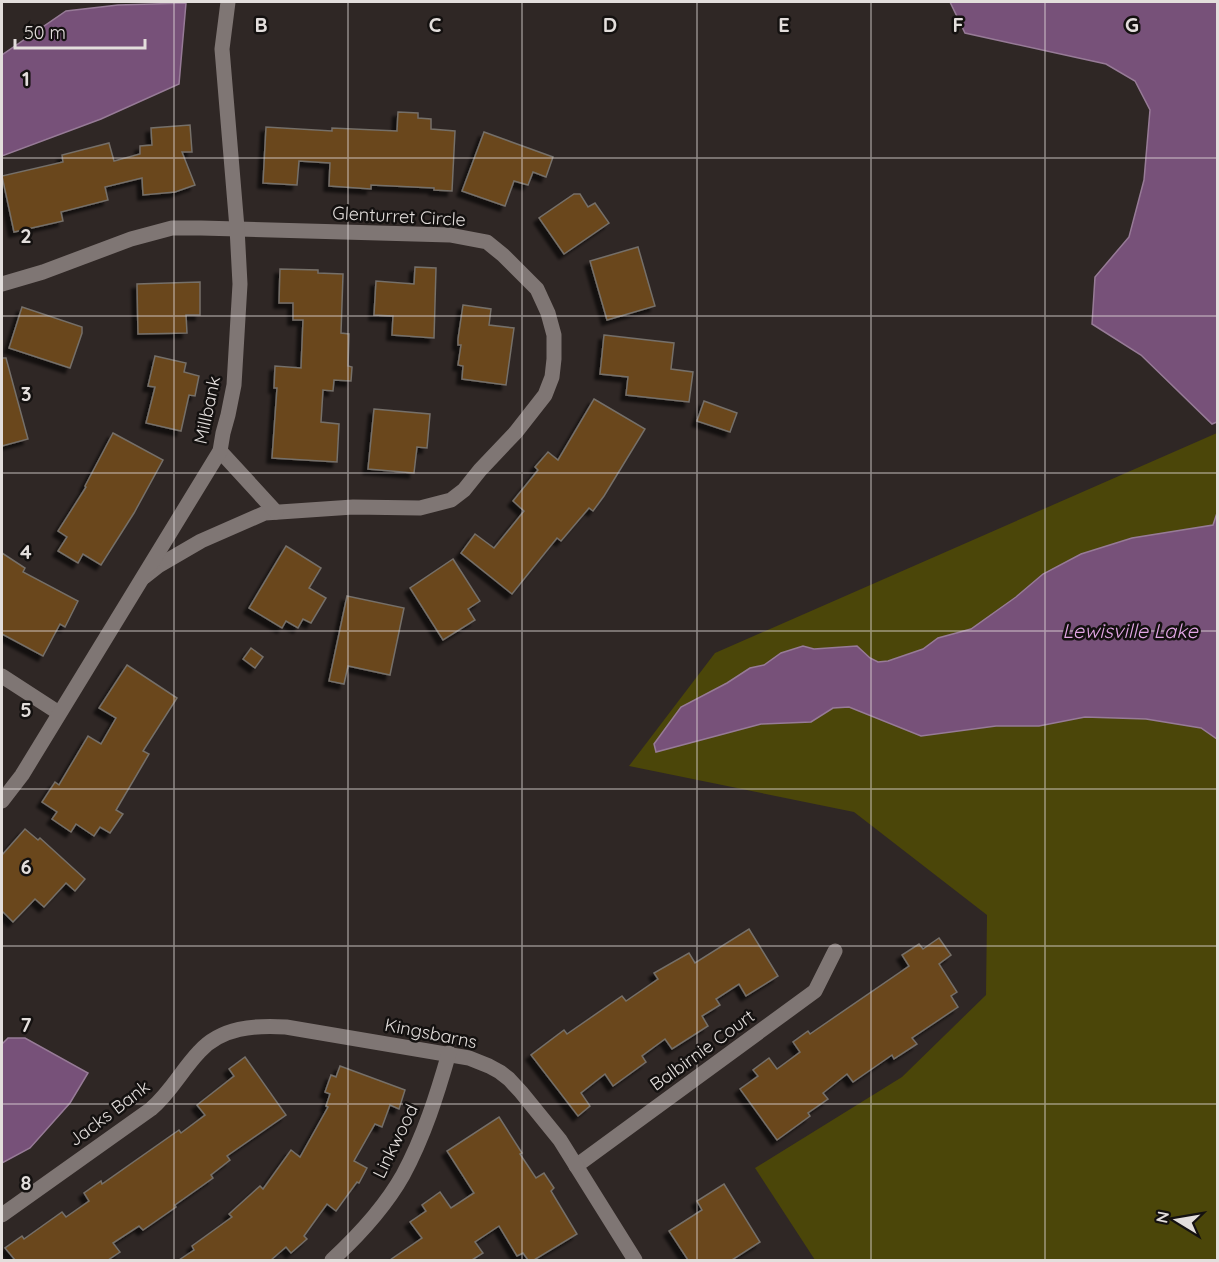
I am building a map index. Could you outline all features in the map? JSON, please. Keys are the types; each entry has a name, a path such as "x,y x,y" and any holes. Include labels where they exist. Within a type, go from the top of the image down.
{"street":[{"name":"Millbank","path":"2,801 22,776 220,451 234,385 240,284 222,49 228,2"},
{"name":"Glenturret Circle","path":"2,284 43,272 131,239 172,228 237,228 450,235 487,242 537,289 548,313 554,334 552,377 545,395 516,432 464,490 451,500 420,508 353,507 265,513 201,541 158,566 144,577"},
{"path":"220,451 276,512"},
{"path":"2,676 59,713"},
{"name":"Balbirnie Court","path":"576,1166 814,991 835,951"},
{"name":"Kingsbarns","path":"265,1026 298,1028 449,1053 480,1062 509,1078 560,1140 635,1260"},
{"name":"Jacks Bank","path":"2,1215 151,1109 168,1093 193,1059 208,1044 233,1031 265,1026"},
{"name":"Linkwood","path":"338,1258 374,1216 402,1176 425,1127 449,1053"}],"shaded area":[{"path":"1217,433 1217,1260 815,1260 755,1168 902,1077 986,995 987,915 854,812 629,766 715,653"}],"water":[{"path":"950,2 1217,2 1217,422 1212,424 1141,355 1092,324 1095,277 1129,237 1144,180 1150,110 1135,81 1106,64 965,33"},
{"path":"186,3 179,84 101,119 2,156 2,55 66,11 118,5"},
{"name":"Lewisville Lake","path":"1217,513 1217,739 1201,728 1146,719 1085,717 1039,726 996,726 921,736 849,707 833,708 811,722 761,724 656,752 654,744 681,707 750,668 764,665 781,653 803,646 814,649 857,646 878,662 888,661 923,649 938,638 971,629 1016,597 1043,574 1081,554 1132,538 1213,525"},
{"path":"8,1038 25,1038 88,1073 70,1103 30,1148 2,1163 2,1044"}],"building":[{"path":"398,112 418,113 418,118 431,119 431,129 455,131 452,191 371,185 371,189 329,186 330,163 299,161 297,185 263,183 266,127 332,131 332,128 397,131"},
{"path":"190,125 192,152 182,152 195,185 175,192 143,195 142,178 105,187 108,200 61,212 63,221 14,232 2,176 63,162 62,155 109,143 114,161 140,154 140,146 152,145 151,128"},
{"path":"484,132 553,157 546,177 533,172 528,185 514,181 505,206 462,191"},
{"path":"574,194 580,194 588,207 595,203 609,223 564,254 539,218"},
{"path":"638,247 655,306 607,320 590,261"},
{"path":"415,267 436,268 434,338 392,335 393,316 374,315 376,281 414,284"},
{"path":"280,269 318,270 318,273 343,274 341,333 349,334 348,366 352,367 351,381 334,380 333,391 323,390 321,422 339,424 337,462 272,458 277,388 274,388 275,366 301,368 303,320 293,320 293,303 279,303"},
{"path":"200,282 200,315 186,315 187,333 138,334 137,284"},
{"path":"463,305 491,309 489,325 514,328 506,385 462,379 463,366 458,365 461,345 458,345 458,339"},
{"path":"22,307 82,327 70,368 9,348"},
{"path":"604,335 674,343 671,369 693,372 689,402 626,395 628,377 600,374"},
{"path":"155,356 186,363 184,372 199,376 195,396 189,395 181,431 146,423 155,387 148,386"},
{"path":"2,358 6,358 28,439 2,446"},
{"path":"594,399 645,429 593,511 589,508 561,541 557,538 512,594 461,553 475,534 494,548 524,511 513,501 538,470 535,467 548,452 558,460"},
{"path":"704,401 737,413 730,432 697,421"},
{"path":"374,409 430,414 427,448 417,447 414,473 368,469"},
{"path":"113,433 163,460 134,513 101,565 83,554 78,563 58,551 67,537 58,531 86,487"},
{"path":"286,546 321,568 309,588 326,598 311,623 303,619 298,628 286,621 282,628 249,608"},
{"path":"2,553 25,568 23,572 78,601 65,627 60,624 43,656 2,634"},
{"path":"453,559 480,601 468,609 475,620 443,640 410,588"},
{"path":"347,596 404,608 390,675 348,666 344,684 329,681"},
{"path":"251,648 263,657 255,668 243,659"},
{"path":"127,665 177,698 143,751 149,754 116,810 123,814 110,833 100,827 94,836 76,824 71,832 52,819 57,812 42,802 55,782 59,785 88,736 101,744 116,718 99,708"},
{"path":"25,829 38,840 40,838 85,879 75,891 66,883 44,907 35,899 13,922 2,911 2,855"},
{"path":"749,929 778,976 746,996 739,984 716,999 720,1005 702,1016 708,1026 672,1049 665,1039 642,1056 646,1062 613,1086 605,1074 581,1093 590,1106 578,1116 531,1055 564,1030 567,1034 622,996 626,1001 658,979 654,973 689,953 695,963"},
{"path":"939,938 951,955 939,964 957,992 951,996 958,1007 912,1038 917,1044 894,1059 892,1055 853,1082 847,1074 823,1093 828,1099 808,1113 810,1116 777,1140 740,1089 758,1076 753,1070 769,1058 777,1069 800,1052 793,1042 808,1031 810,1034 909,966 902,955 919,944 923,949"},
{"path":"245,1057 286,1115 227,1156 230,1160 211,1175 213,1178 175,1205 176,1207 143,1230 139,1226 113,1243 120,1252 108,1260 15,1260 5,1248 22,1236 24,1239 62,1212 66,1217 89,1201 84,1193 101,1181 102,1184 179,1130 181,1133 205,1115 197,1105 234,1076 229,1069"},
{"path":"340,1066 405,1090 399,1109 390,1105 382,1127 375,1124 354,1161 367,1168 359,1183 357,1182 336,1211 327,1204 304,1236 307,1239 291,1253 286,1247 271,1260 179,1260 194,1250 192,1246 232,1217 229,1214 260,1186 263,1189 291,1150 300,1157 328,1107 326,1106 330,1094 325,1092 331,1075 336,1077"},
{"path":"499,1117 536,1178 544,1173 554,1188 551,1191 577,1234 534,1260 528,1260 523,1253 517,1256 499,1226 475,1242 483,1253 472,1260 390,1260 422,1238 410,1222 426,1211 422,1205 440,1192 451,1208 474,1193 447,1151"},
{"path":"724,1184 760,1242 732,1260 688,1260 669,1231 702,1210 697,1201"}]}
